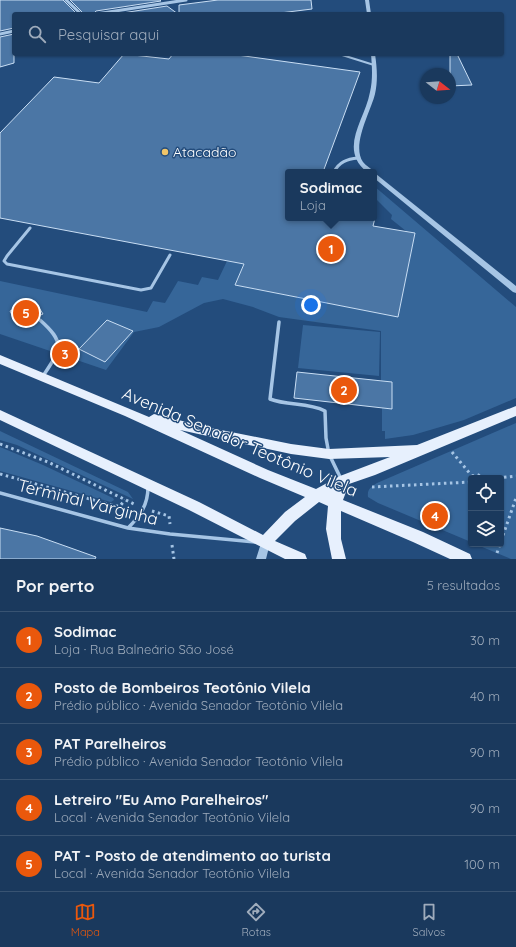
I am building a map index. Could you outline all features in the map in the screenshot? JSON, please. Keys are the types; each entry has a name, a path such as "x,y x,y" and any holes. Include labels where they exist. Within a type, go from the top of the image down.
{"main road":[{"name":"Avenida Senador Teotônio Vilela","path":"0,359 129,413 264,474 418,537 465,559"},
{"path":"265,543 276,528 318,496 342,481 369,472 416,450 516,411"},
{"path":"129,413 225,436 291,449 329,454 416,450"},
{"path":"0,415 194,506 265,543 300,559"},
{"path":"340,559 333,538 332,528 335,503 342,481"}],"street":[{"path":"66,0 79,12"},
{"path":"108,12 186,0"},
{"path":"367,0 369,12"},
{"path":"0,34 12,31"},
{"path":"367,169 358,158 358,142 362,124 373,92 373,56"},
{"path":"377,176 516,290"},
{"path":"261,559 265,543"}],"lane":[{"path":"345,56 374,66"},
{"path":"335,169 342,162 348,159 358,158"},
{"path":"30,228 7,256 4,261 7,264 141,290 151,288 170,255"},
{"path":"40,320 54,332 59,342 56,354 43,377"},
{"path":"278,322 270,399 314,406 325,411 326,438 329,454 342,481"},
{"path":"128,528 145,508 148,498 148,485"},
{"name":"Terminal Varginha","path":"0,494 128,528 170,534 265,543"}],"path":[{"path":"0,444 48,462 132,503"},
{"path":"451,451 471,475"},
{"path":"0,474 115,506 120,506 125,500"},
{"path":"504,477 516,476"},
{"path":"371,487 468,482"},
{"path":"504,533 516,498"},
{"path":"170,534 174,559"},
{"path":"497,553 499,547"}],"shaded area":[{"path":"377,189 516,307 516,398 464,420 413,435 385,439 385,431 382,431 382,408 392,409 392,383 381,381 381,331 279,317 253,307 223,299 204,303 159,327 134,332 106,370 0,334 0,281 147,312 153,301 165,303 178,281 198,285 202,277 218,280 227,261 244,264 235,285 398,317 415,233 406,231 391,219 392,215 377,200"},
{"path":"303,325 380,332 379,376 298,368"},
{"path":"516,423 516,559 511,559 482,547 504,547 504,475 468,475 468,541 378,503 368,497 369,490 377,483"},
{"path":"0,431 128,492 133,499 17,445 0,440"},
{"path":"0,447 43,465 113,498 114,500 111,502 0,471"}],"building":[{"path":"0,0 63,0 75,12 12,12 12,28 0,31"},
{"path":"70,0 161,1 95,12 82,12"},
{"path":"218,0 311,0 312,9 288,12 179,12 179,5"},
{"path":"167,6 175,12 129,12"},
{"path":"12,34 12,56 14,56 14,63 0,67 0,37"},
{"name":"Atacadão","path":"122,56 142,56 169,59 171,56 244,56 360,72 324,169 285,169 285,221 374,221 373,226 415,233 398,317 235,285 244,264 0,218 0,133 54,77 99,83"},
{"path":"450,56 458,56 472,85 456,86 456,68 450,68"},
{"path":"35,301 43,314 17,325 10,311"},
{"path":"107,320 133,331 105,362 79,349"},
{"path":"297,372 392,382 392,409 294,398"},
{"path":"0,528 37,536 96,557 95,559 0,559"}],"place":[{"name":"Atacadão","path":"165,152"},
{"name":"Sodimac","path":"331,249"},
{"name":"PAT - Posto de atendimento ao turista","path":"26,313"},
{"name":"PAT Parelheiros","path":"65,354"},
{"name":"Posto de Bombeiros Teotônio Vilela","path":"344,390"},
{"name":"Letreiro \"Eu Amo Parelheiros\"","path":"435,516"}]}
